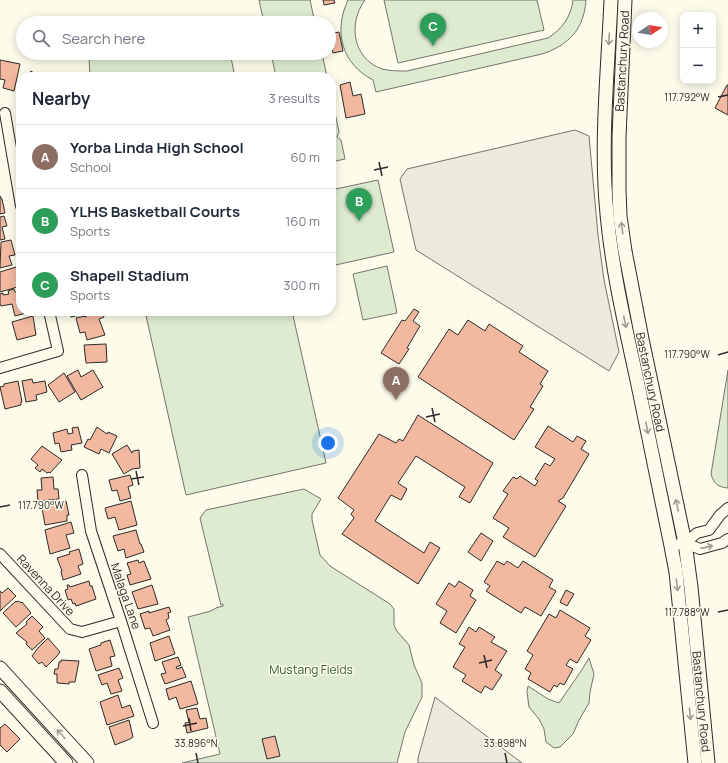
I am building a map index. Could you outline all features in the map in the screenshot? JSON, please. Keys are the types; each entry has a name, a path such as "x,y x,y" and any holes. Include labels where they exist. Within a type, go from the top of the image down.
{"main road":[{"name":"Bastanchury Road","path":"611,0 606,119 605,189 620,302 671,546 679,600 695,763"},
{"name":"Bastanchury Road","path":"625,0 619,137 620,216 625,251 684,543 691,587 708,763"},
{"path":"606,119 610,124 612,131 612,185 615,189 619,190"},
{"path":"611,242 617,249 626,299 628,304 632,307 636,307"},
{"path":"0,668 87,763"},
{"path":"0,691 66,763"}],"street":[{"path":"5,113 16,177"},
{"path":"0,368 58,351 50,316"},
{"name":"Malaga Lane","path":"82,475 90,531 121,621 153,723"},
{"path":"671,546 684,543 697,534 709,530 720,515 728,508"},
{"path":"684,543 700,549 722,543 728,539"},
{"name":"Ravenna Drive","path":"0,554 70,629 82,632 121,621"}],"green space":[{"path":"259,0 310,0 313,16 262,16"},
{"path":"348,0 365,0 356,19 355,29 356,39 364,57 372,64 382,69 391,71 407,71 548,38 562,27 568,17 573,0 586,0 585,10 578,27 567,41 552,50 542,54 376,92 373,80 362,73 354,65 343,46 341,24 343,12"},
{"path":"384,0 537,0 544,30 398,63"},
{"path":"89,60 231,60 234,72 90,72"},
{"path":"272,60 323,60 326,72 275,72"},
{"path":"336,118 339,132 337,137 341,140 345,159 336,161"},
{"path":"378,180 394,252 336,265 336,189"},
{"path":"387,266 397,313 363,320 353,274"},
{"path":"146,316 293,316 326,463 186,495"},
{"path":"728,370 728,488 717,484 711,474"},
{"name":"Mustang Fields","path":"304,489 321,499 312,514 320,555 330,566 390,604 394,609 394,625 396,630 409,645 414,665 422,683 422,697 405,732 397,763 182,763 220,754 188,617 223,606 223,604 221,605 200,518 206,510"},
{"path":"589,658 594,674 589,703 573,734 560,747 554,748 546,742 544,729 539,719 529,707 527,692 528,686 548,699 559,703"}],"shaded area":[{"path":"575,130 589,136 598,235 604,280 619,352 609,371 416,250 400,179 407,169"},
{"path":"435,697 522,763 418,763 418,758"}],"building":[{"path":"323,0 334,0 335,3 324,5"},
{"path":"339,32 343,51 336,52 336,33"},
{"path":"0,60 20,64 18,72 16,72 14,91 3,88 5,80 0,79"},
{"path":"350,82 353,96 361,94 365,114 346,118 340,85"},
{"path":"728,85 728,115 715,108"},
{"path":"0,196 5,213 0,214"},
{"path":"4,216 7,226 2,227 5,239 0,240 0,217"},
{"path":"11,240 15,255 9,256 12,265 0,268 1,242"},
{"path":"16,267 16,287 0,292 0,272"},
{"path":"14,289 16,292 16,316 12,304 1,306 0,304 0,294 9,294 8,291"},
{"path":"414,309 419,312 413,321 420,326 407,348 409,349 399,364 381,353 402,320 405,321"},
{"path":"33,316 36,335 17,340 12,322"},
{"path":"104,316 99,319 105,335 87,340 85,332 80,333 76,318"},
{"path":"468,320 485,331 489,324 523,346 519,352 548,371 540,384 543,386 530,407 534,409 514,440 418,377 449,329 458,335"},
{"path":"106,344 107,362 86,363 84,345"},
{"path":"78,370 81,377 93,370 103,387 81,400 67,376"},
{"path":"64,373 75,392 59,402 48,385"},
{"path":"32,379 33,383 45,381 47,392 36,395 37,400 26,402 22,381"},
{"path":"18,381 22,402 21,405 5,409 0,387 4,386 4,384"},
{"path":"418,415 493,463 470,503 459,497 465,487 416,456 398,483 407,489 401,500 391,495 375,521 424,553 430,542 440,548 418,584 342,534 354,518 351,514 354,510 338,498 379,434 396,443 399,439 403,441"},
{"path":"548,426 573,442 577,436 586,441 581,449 589,454 563,498 558,501 566,506 535,557 503,537 509,528 493,518 508,494 503,491 513,477 517,479 520,476 535,486 538,481 535,479 545,463 550,466 555,459 535,447"},
{"path":"78,427 82,443 71,445 72,450 61,452 59,443 55,444 53,433 67,429 68,434 73,433 72,428"},
{"path":"97,427 107,434 108,432 117,436 109,453 101,449 99,454 84,447 88,439 90,440"},
{"path":"127,445 132,453 133,451 139,450 140,468 132,469 124,474 112,454"},
{"path":"42,446 62,460 50,473 47,473 42,469 40,472 35,468 38,465 31,459"},
{"path":"130,475 133,485 128,487 131,498 120,501 117,490 112,491 109,480"},
{"path":"53,477 54,489 58,489 59,499 38,501 37,490 42,490 41,478"},
{"path":"66,501 69,515 67,515 67,521 45,525 42,508"},
{"path":"131,501 137,525 119,530 115,517 108,519 105,508"},
{"path":"71,522 74,533 66,535 70,548 50,554 45,530"},
{"path":"136,530 144,552 126,558 124,549 118,551 113,536"},
{"path":"481,533 493,541 481,561 468,552"},
{"path":"79,549 83,564 78,566 81,574 63,580 62,571 57,558 70,554 69,552"},
{"path":"138,560 139,563 144,561 151,579 130,585 127,575 131,574 127,563"},
{"path":"497,561 504,565 507,561 518,568 523,561 553,580 549,587 556,591 541,616 525,607 521,613 486,591 490,586 484,582"},
{"path":"89,581 96,599 76,606 75,603 73,604 71,599 68,600 65,590 68,589 67,585 70,587"},
{"path":"459,581 473,590 470,596 476,600 456,633 440,623 447,611 436,604 449,583 455,587"},
{"path":"152,585 158,604 138,609 132,592"},
{"path":"8,588 16,596 0,611 0,591 2,593"},
{"path":"566,590 574,594 567,606 560,602"},
{"path":"16,601 22,602 31,613 16,627 3,613"},
{"path":"169,607 171,612 168,613 169,618 166,620 170,630 153,636 150,628 145,629 140,614"},
{"path":"560,610 590,628 585,636 591,640 577,663 570,659 566,665 573,669 564,685 560,683 557,687 554,685 550,692 528,679 531,673 525,669 533,655 527,651 549,614 556,618"},
{"path":"32,616 43,627 39,631 45,638 32,650 26,644 27,642 16,633 27,624 26,622"},
{"path":"469,627 476,632 479,627 495,637 491,642 507,651 495,670 502,675 492,690 485,686 481,693 462,681 466,675 453,667 465,647 459,644"},
{"path":"169,636 175,654 155,661 150,643"},
{"path":"48,638 60,652 46,667 42,662 39,664 32,656"},
{"path":"110,640 115,656 110,657 112,666 96,671 89,649"},
{"path":"178,657 181,665 176,667 177,669 182,667 186,677 165,684 161,674 166,673 162,662"},
{"path":"61,660 79,661 75,682 69,682 69,684 57,683 57,674 54,674 55,669 58,669 59,662 61,662"},
{"path":"119,668 123,678 118,680 122,691 111,694 107,683 102,685 98,675"},
{"path":"191,681 198,704 180,709 176,697 169,700 166,689"},
{"path":"118,695 122,708 130,705 134,716 107,725 100,702"},
{"path":"197,708 200,719 206,718 208,728 187,733 185,723 189,722 186,710"},
{"path":"129,720 133,737 115,745 109,727"},
{"path":"5,724 20,739 7,752 0,745 0,728"},
{"path":"275,736 280,756 267,759 262,739"}],"place":[{"name":"Shapell Stadium","path":"433,46"},
{"name":"YLHS Basketball Courts","path":"359,221"},
{"name":"Yorba Linda High School","path":"396,400"}]}
